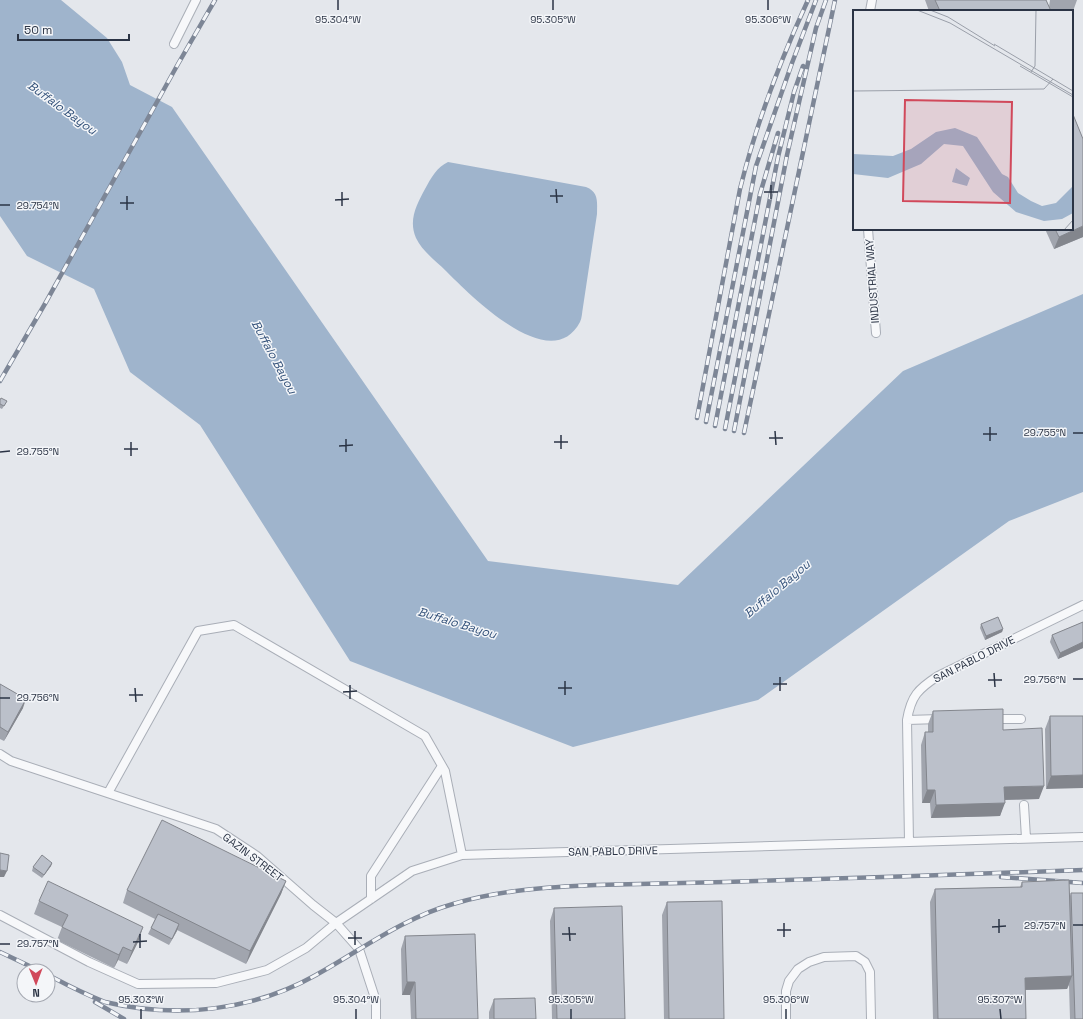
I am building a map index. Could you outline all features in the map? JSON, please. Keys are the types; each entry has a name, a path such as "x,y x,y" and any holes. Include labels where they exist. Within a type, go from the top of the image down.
{"lane":[{"path":"174,44 196,0"},
{"path":"870,10 872,0"},
{"name":"INDUSTRIAL WAY","path":"868,230 876,333"},
{"name":"SAN PABLO DRIVE","path":"909,842 907,720 909,708 914,697 924,685 938,676 1083,605"},
{"path":"108,793 198,631 234,625 425,736 444,771 462,855"},
{"path":"983,719 1022,719"},
{"path":"907,720 945,720"},
{"name":"GAZIN STREET","path":"0,754 11,761 216,829 257,856 314,906 336,923 359,949 376,1001 376,1019"},
{"path":"371,899 370,876 442,766"},
{"path":"1024,805 1026,838"},
{"name":"SAN PABLO DRIVE","path":"0,915 89,962 138,984 216,983 267,970 306,948 336,923 412,871 462,855 1083,837"},
{"path":"786,1019 786,991 789,981 798,969 809,962 824,957 856,956 866,962 870,972 871,1019"}],"water":[{"name":"Buffalo Bayou","path":"0,0 61,0 107,38 122,62 130,85 172,107 488,561 678,585 903,371 1083,294 1083,492 1009,521 758,700 573,747 350,661 200,425 130,372 94,289 27,256 0,216"},
{"path":"448,162 586,187 593,192 596,198 597,214 582,317 580,322 567,337 550,341 531,337 512,326 492,313 473,297 430,256 419,243 416,238 413,225 414,212 425,189 435,173"}],"building":[{"path":"935,0 1046,0 1051,10 940,10"},
{"path":"1073,114 1083,139 1083,226 1059,237 1056,230 1073,230"},
{"path":"1,398 7,401 4,406 0,404"},
{"path":"998,617 1003,629 986,636 981,624"},
{"path":"1083,622 1083,642 1060,653 1052,635"},
{"path":"0,684 26,699 8,732 0,727"},
{"path":"1003,709 1003,730 1042,728 1044,786 1004,787 1005,803 936,805 935,790 927,790 925,732 933,732 933,711"},
{"path":"1050,716 1083,716 1083,775 1051,776"},
{"path":"162,820 286,881 250,951 127,890"},
{"path":"0,853 9,855 7,871 0,870"},
{"path":"42,855 52,863 44,875 33,867"},
{"path":"1069,880 1072,976 1025,978 1026,1019 938,1019 935,889 1022,887 1022,882"},
{"path":"48,881 143,927 132,951 123,947 119,955 62,927 68,915 39,901"},
{"path":"1071,893 1083,893 1083,1019 1075,1019"},
{"path":"722,901 724,1019 669,1019 667,902"},
{"path":"622,906 625,1019 557,1019 554,908"},
{"path":"158,914 179,924 172,939 151,928"},
{"path":"475,934 478,1019 416,1019 415,982 407,982 405,936"},
{"path":"535,998 536,1019 494,1019 494,999"}],"railway":[{"path":"0,381 46,302 215,0"},
{"path":"697,418 740,189 746,165 770,93 808,0"},
{"path":"706,422 756,166 816,0"},
{"path":"734,431 787,155 816,28 826,0"},
{"path":"744,433 835,0"},
{"path":"725,429 778,157 794,92 803,66"},
{"path":"715,426 760,194 778,133"},
{"path":"56,979 105,1002 132,1007 159,1010 214,1008 240,1004 266,997 292,987 316,975 383,935 417,917 453,904 506,892 596,885 1083,870"},
{"path":"1001,877 1083,883"},
{"path":"0,952 23,963"},
{"path":"95,1002 124,1019"}]}
